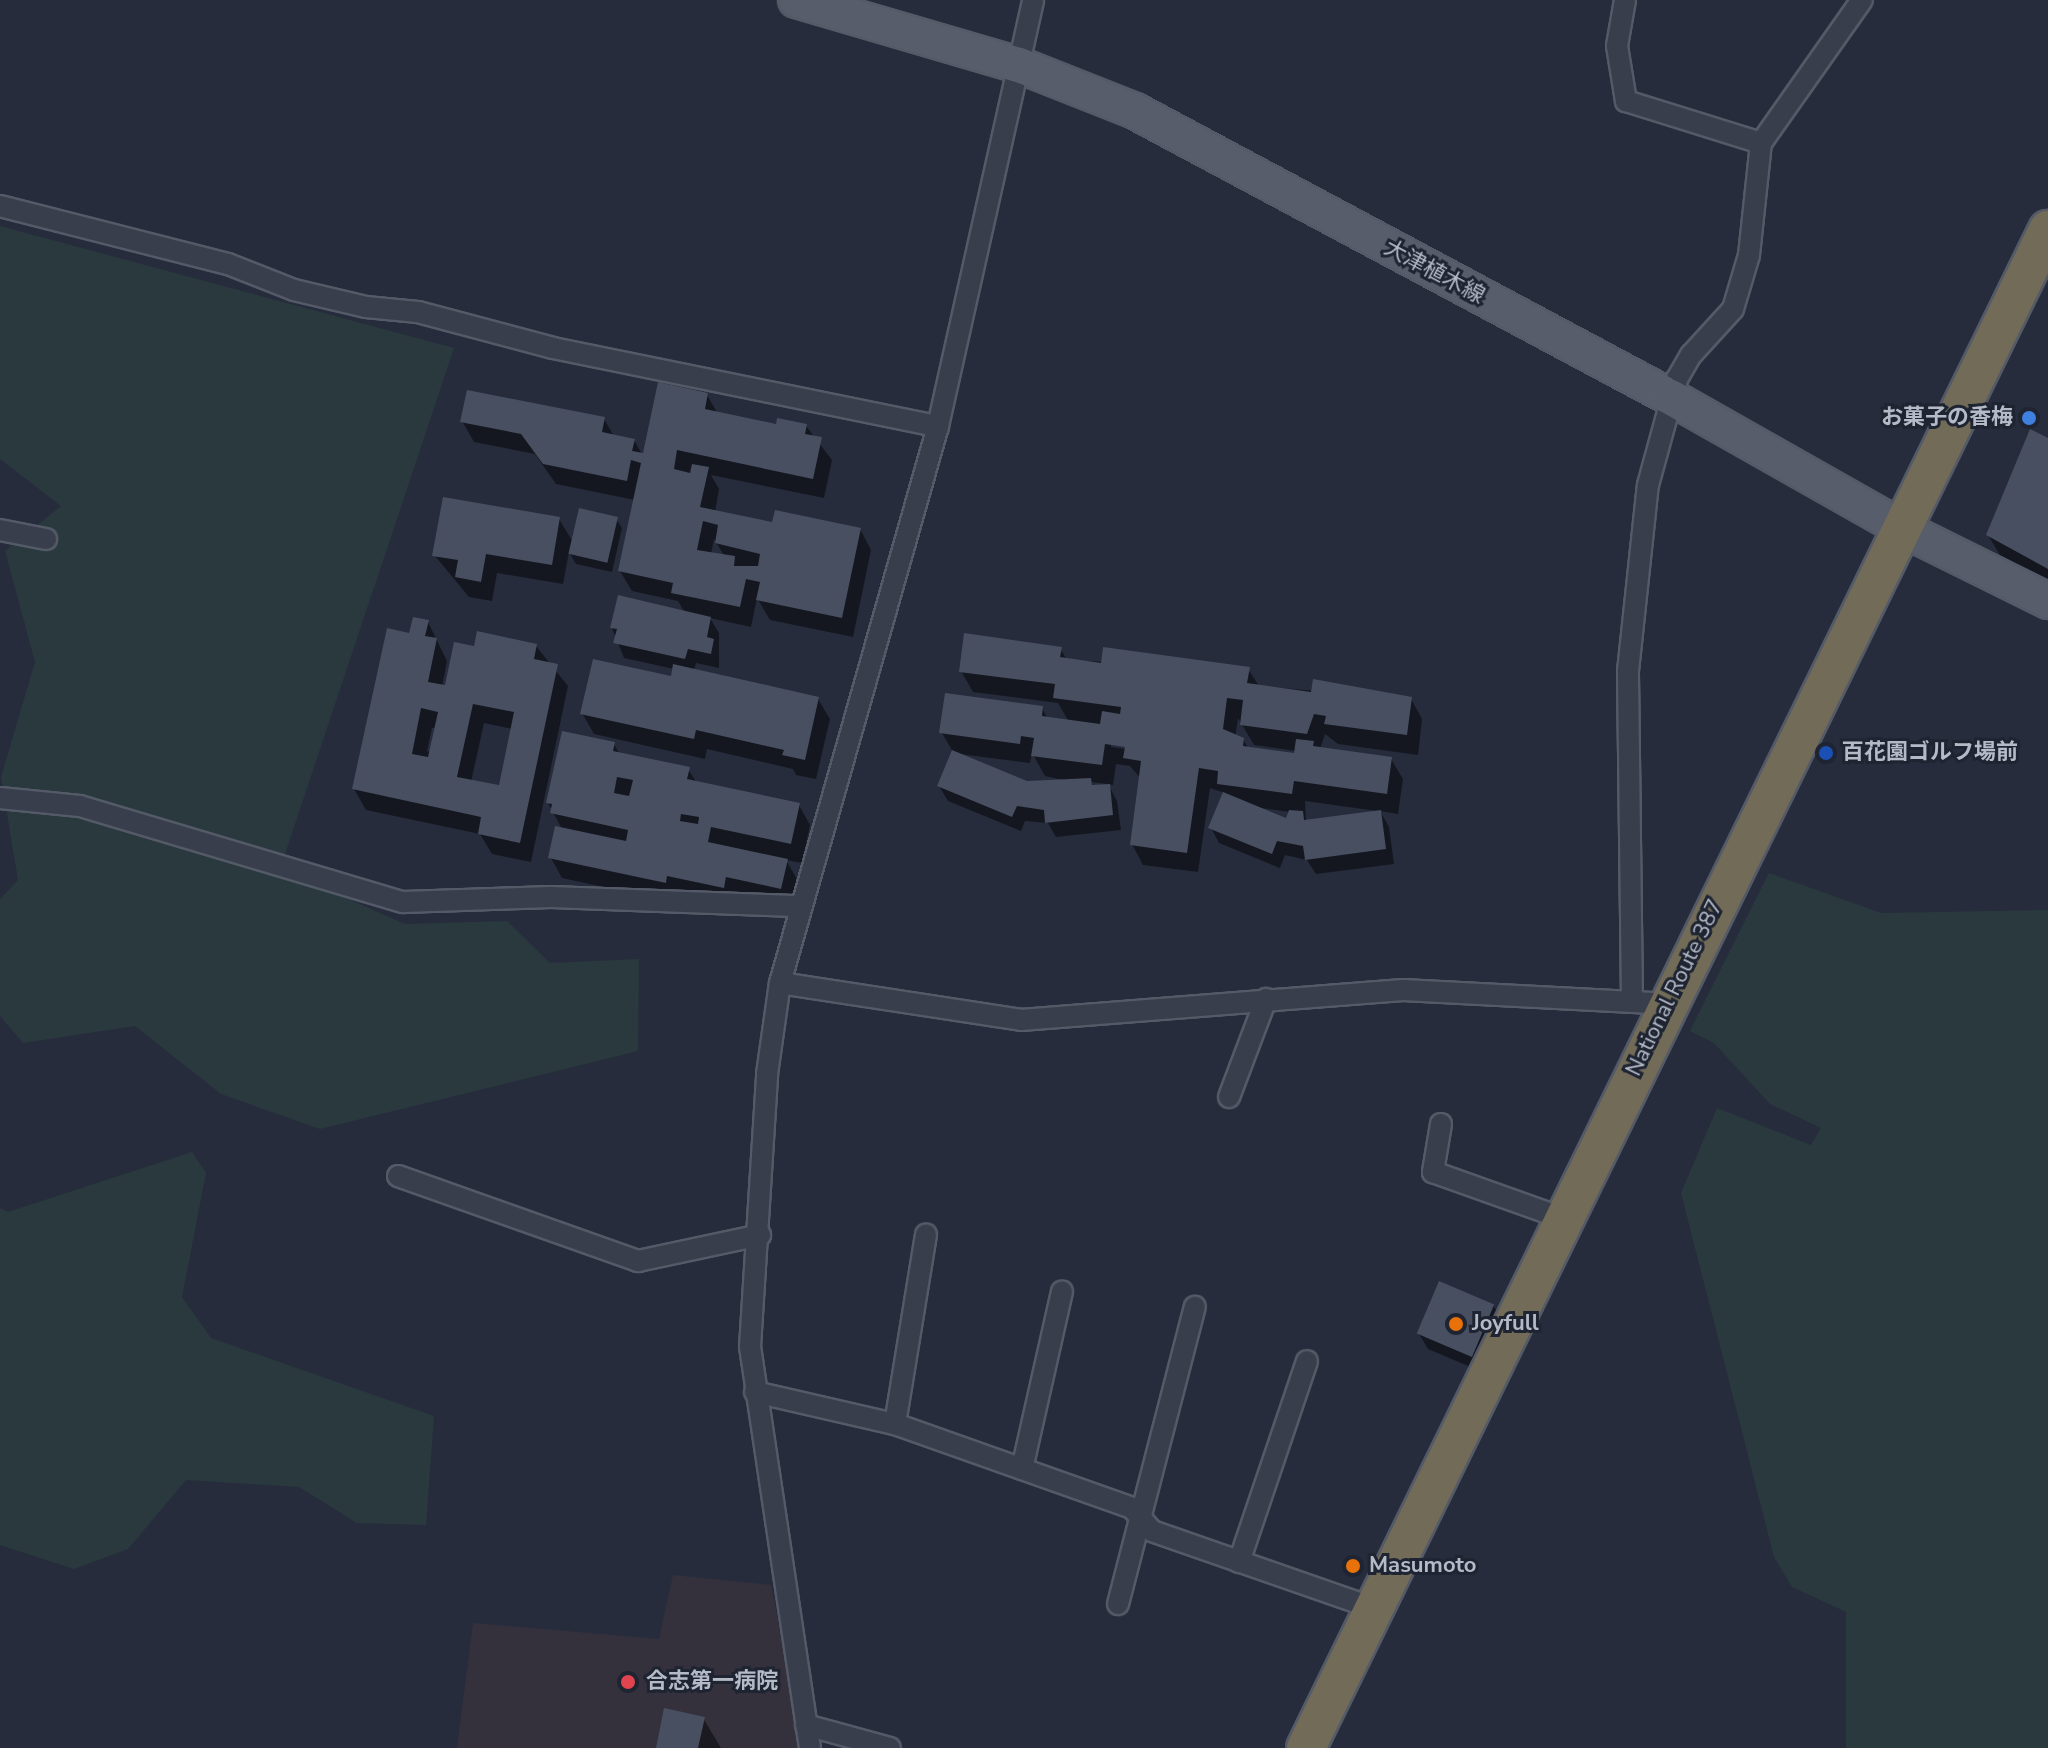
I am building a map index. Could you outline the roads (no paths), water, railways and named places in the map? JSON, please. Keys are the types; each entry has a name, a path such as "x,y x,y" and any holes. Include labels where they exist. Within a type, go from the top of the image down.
{"highway":[{"name":"National Route 387","path":"1306,1748 1562,1218 1650,1002 1905,530 2048,230"}],"main road":[{"name":"大津植木線","path":"796,0 1019,65 1178,133 1672,398 1905,530 2048,601"}],"street":[{"path":"810,1748 750,1347 760,1235 767,1074 780,983 938,426 1033,0"},
{"path":"1625,0 1617,46 1626,101 1761,143"},
{"path":"780,983 1021,1020 1103,1017 1266,999 1403,990 1650,1002 1628,671 1648,485 1672,398 1691,355 1733,309 1749,255 1761,143 1862,0"},
{"path":"0,206 228,264 294,290 366,307 418,312 553,348 938,426"},
{"path":"0,530 46,539"},
{"path":"1,803 80,806 403,902 551,897 801,906"},
{"path":"1229,1097 1266,999"},
{"path":"1441,1124 1433,1172 1562,1218"},
{"path":"398,1176 638,1261 760,1235"},
{"path":"895,1424 926,1235"},
{"path":"1022,1469 1062,1291"},
{"path":"1118,1604 1195,1307"},
{"path":"1239,1562 1307,1361"},
{"path":"755,1392 895,1424 1132,1508 1152,1531 1373,1608"},
{"path":"806,1725 890,1748"}],"place":[{"name":"お菓子の香梅","path":"2029,418"},
{"name":"百花園ゴルフ場前","path":"1826,753"},
{"name":"Joyfull","path":"1456,1324"},
{"name":"Masumoto","path":"1353,1566"},
{"name":"合志第一病院","path":"628,1682"}]}
